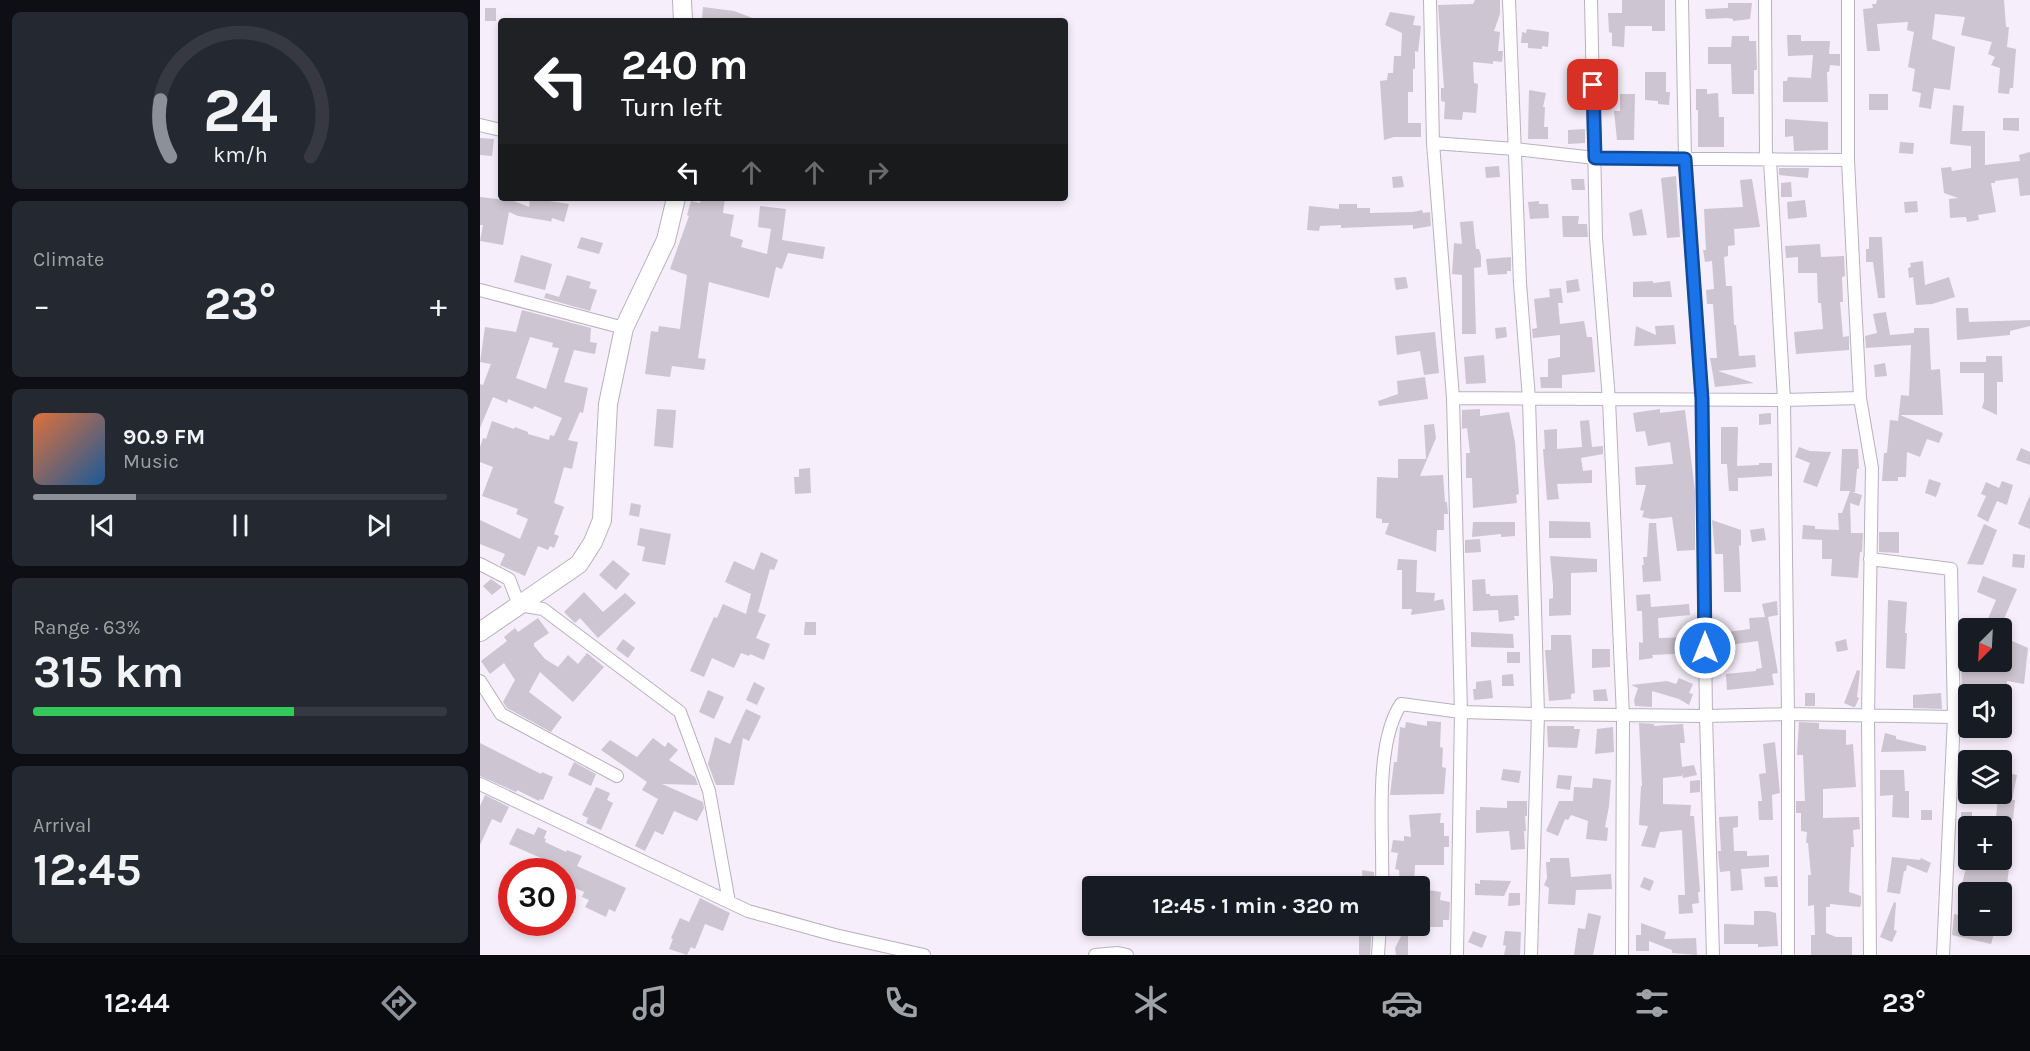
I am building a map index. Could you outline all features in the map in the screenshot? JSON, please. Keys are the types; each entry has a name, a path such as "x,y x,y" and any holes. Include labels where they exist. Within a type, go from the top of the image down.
{"main road":[{"path":"682,0 683,18"},
{"path":"480,632 579,564 593,542 602,520 608,404 624,328 666,240 675,201"}],"street":[{"path":"1430,0 1433,143 1453,398 1461,712 1457,955"},
{"path":"1509,0 1520,283 1529,399 1538,714 1531,955"},
{"path":"1591,0 1596,238 1609,400 1623,716 1622,955"},
{"path":"1682,0 1685,159 1702,399 1706,716 1713,955"},
{"path":"1765,0 1768,160 1784,400 1788,955"},
{"path":"1848,0 1848,160 1860,398 1872,468 1868,716 1870,955"},
{"path":"480,125 498,129"},
{"path":"1433,143 1595,158 1848,160"},
{"path":"480,290 624,328"},
{"path":"1453,398 1609,400 1860,398"},
{"path":"1870,559 1951,568 1953,717 1943,955"},
{"path":"480,564 509,579 519,605 543,609 680,712 709,791 729,902"},
{"path":"480,681 501,714 617,776"},
{"path":"1382,876 1384,750 1395,713 1401,704 1461,712 1538,714 1706,716 1788,714 1953,717"},
{"path":"480,784 748,911 835,935 924,955"},
{"path":"1378,955 1379,936"},
{"path":"1095,955 1118,953 1127,955"}],"building":[{"path":"1475,0 1500,0 1500,14 1494,31 1500,32 1498,51 1503,51 1502,62 1493,61 1493,64 1473,62 1474,83 1478,84 1476,113 1463,112 1462,120 1444,119 1445,102 1441,101 1441,88 1444,88 1438,5 1473,4"},
{"path":"1622,0 1665,0 1665,31 1652,31 1652,26 1625,26 1624,47 1612,46 1608,13 1622,13"},
{"path":"1877,0 2004,0 2006,27 2009,27 2007,47 2016,49 2013,88 2010,88 2009,94 1998,93 2000,68 1991,65 1995,57 1988,54 1992,42 1961,35 1965,17 1935,14 1932,39 1955,47 1950,90 1934,88 1931,109 1919,107 1921,93 1912,91 1915,69 1908,67 1914,32 1907,30 1908,22 1877,24 1880,51 1867,51 1863,9 1873,8 1872,4 1876,4"},
{"path":"1728,3 1752,3 1750,19 1733,21 1728,18 1706,19 1705,9 1728,8"},
{"path":"703,7 734,11 752,18 702,18"},
{"path":"485,8 496,8 496,21 485,21"},
{"path":"1390,12 1415,16 1413,25 1421,26 1418,52 1415,51 1413,92 1408,92 1408,123 1421,123 1421,137 1394,137 1384,140 1380,81 1387,80 1388,73 1393,73 1394,56 1401,56 1402,33 1385,25"},
{"path":"1527,29 1549,32 1548,47 1528,48 1528,43 1521,43 1522,32 1526,33"},
{"path":"1787,35 1801,35 1801,41 1830,41 1829,54 1840,54 1840,66 1830,65 1829,72 1827,72 1828,102 1783,102 1783,81 1787,81 1788,77 1811,78 1813,55 1788,56"},
{"path":"1732,36 1749,36 1749,41 1756,41 1757,70 1754,70 1754,94 1732,94 1731,64 1708,64 1708,47 1731,47"},
{"path":"1645,72 1666,72 1666,92 1670,92 1669,105 1645,100"},
{"path":"1696,89 1707,89 1707,94 1718,93 1719,117 1724,117 1724,147 1698,147"},
{"path":"1529,90 1546,93 1543,107 1545,107 1544,127 1548,127 1548,139 1528,139"},
{"path":"1620,94 1635,94 1634,140 1617,140 1614,111 1620,111"},
{"path":"1869,94 1888,94 1888,110 1869,110"},
{"path":"1953,105 1964,106 1962,131 1985,131 1985,165 2020,161 2019,155 2030,152 2030,195 2020,196 2018,178 1995,181 1991,183 1996,212 1978,215 1979,220 1967,222 1966,217 1950,218 1949,199 1958,198 1944,193 1941,168 1951,167 1952,171 1971,168 1971,146 1950,144"},
{"path":"2003,118 2019,118 2019,131 2003,130"},
{"path":"1785,119 1828,122 1828,150 1794,151 1793,136 1785,137"},
{"path":"1585,129 1585,143 1568,144 1568,130"},
{"path":"480,138 494,139 492,156 480,155"},
{"path":"1900,142 1914,143 1913,154 1899,153"},
{"path":"1499,166 1500,177 1486,178 1485,167"},
{"path":"1779,168 1809,168 1808,178 1779,175"},
{"path":"1402,176 1404,187 1393,188 1392,177"},
{"path":"1676,176 1680,237 1667,238 1661,178"},
{"path":"1571,179 1584,179 1585,190 1572,190"},
{"path":"1752,179 1760,227 1734,229 1735,245 1728,246 1728,256 1724,257 1726,286 1732,286 1734,325 1736,325 1739,356 1755,355 1756,367 1718,371 1754,383 1715,387 1710,358 1717,358 1713,304 1707,304 1706,290 1714,289 1712,261 1705,262 1703,250 1706,250 1704,209 1743,207 1740,180"},
{"path":"1791,182 1792,197 1781,197 1781,183"},
{"path":"480,197 498,199 498,201 514,201 529,207 530,201 569,204 564,222 552,218 551,222 518,216 509,212 503,245 480,241 483,225 480,225"},
{"path":"1805,200 1807,217 1788,219 1787,202"},
{"path":"691,201 700,203 700,201 725,201 723,213 734,215 730,236 743,240 741,247 767,254 771,229 758,227 760,206 786,209 782,240 825,247 823,259 788,253 782,269 776,267 769,298 709,282 698,358 706,359 704,370 672,366 670,377 645,374 651,331 658,332 659,326 680,329 687,275 670,269 689,216 687,215"},
{"path":"1539,201 1539,204 1548,204 1549,218 1530,219 1528,202"},
{"path":"1917,201 1918,212 1905,213 1904,202"},
{"path":"1339,204 1357,204 1357,208 1370,208 1370,213 1422,210 1423,213 1430,212 1431,226 1413,229 1413,225 1341,228 1341,225 1320,226 1319,231 1307,230 1309,206 1339,209"},
{"path":"1642,209 1647,235 1633,236 1629,213"},
{"path":"1562,216 1579,216 1578,224 1587,224 1588,237 1563,237"},
{"path":"1473,221 1476,249 1479,249 1481,256 1481,267 1474,268 1476,334 1462,334 1462,275 1452,274 1454,243 1462,244 1460,222"},
{"path":"581,237 603,243 599,254 577,248"},
{"path":"1869,237 1882,237 1885,298 1878,298 1873,262 1866,262"},
{"path":"1820,244 1821,257 1844,256 1843,302 1840,302 1843,337 1849,336 1849,350 1796,354 1794,332 1823,329 1821,303 1818,303 1817,273 1798,273 1798,257 1786,258 1785,246"},
{"path":"521,255 552,264 545,290 514,282"},
{"path":"1511,257 1511,271 1507,271 1507,274 1488,275 1486,259"},
{"path":"1923,261 1925,285 1949,277 1955,297 1932,304 1916,305 1913,277 1909,278 1908,268 1911,267 1910,263"},
{"path":"567,275 591,282 589,288 597,290 590,311 544,298 546,293 559,297"},
{"path":"1406,277 1408,288 1396,290 1394,278"},
{"path":"1578,279 1580,291 1567,293 1566,281"},
{"path":"1653,281 1653,283 1670,281 1672,297 1633,297 1633,282"},
{"path":"1561,288 1563,303 1558,303 1560,324 1584,321 1587,337 1592,337 1595,372 1562,375 1562,388 1541,388 1540,377 1548,377 1548,359 1560,357 1560,335 1533,338 1532,329 1537,328 1534,299 1550,297 1549,289"},
{"path":"1956,308 1968,308 1969,322 2030,320 2030,326 2010,331 2010,335 1957,340"},
{"path":"522,310 591,328 590,342 597,343 595,354 574,350 564,382 588,388 583,413 580,412 568,440 578,442 572,469 564,467 554,503 564,507 554,534 559,536 554,548 550,546 548,550 538,546 525,576 500,565 505,554 480,544 480,520 520,539 528,519 516,514 518,509 482,496 493,467 480,462 480,447 483,438 486,439 492,421 549,440 550,435 554,436 562,418 534,406 533,409 508,399 507,403 493,397 480,428 480,384 483,385 491,364 480,362 485,327 516,332","holes":["530,337 553,343 552,347 559,348 546,389 516,378"]},
{"path":"1886,312 1890,335 1914,333 1914,328 1929,328 1931,370 1940,369 1943,415 1900,415 1943,433 1939,443 1927,439 1920,457 1907,452 1906,477 1898,477 1898,481 1882,481 1884,453 1887,453 1890,420 1898,421 1901,395 1909,396 1911,345 1866,348 1865,336 1877,333 1873,314"},
{"path":"1674,325 1676,344 1634,346 1636,326 1656,335 1655,326"},
{"path":"1506,327 1507,337 1496,339 1495,328"},
{"path":"1435,332 1439,373 1424,375 1420,351 1397,355 1395,336"},
{"path":"1484,355 1486,383 1466,384 1464,357"},
{"path":"1986,356 2002,356 2003,382 1997,382 1997,415 1982,408 1984,373 1960,373 1960,362 1986,362"},
{"path":"1885,363 1887,376 1875,377 1874,365"},
{"path":"1425,377 1428,399 1379,406 1378,401 1398,394 1397,381"},
{"path":"657,409 676,410 673,448 654,446"},
{"path":"1480,409 1480,416 1509,412 1515,442 1519,494 1516,495 1517,503 1473,508 1472,478 1466,478 1466,453 1470,453 1467,428 1462,429 1462,410"},
{"path":"1660,409 1660,413 1685,410 1695,491 1695,550 1677,551 1672,517 1652,519 1642,517 1644,511 1640,510 1646,485 1636,485 1635,467 1673,464 1670,442 1648,446 1645,431 1636,432 1633,413"},
{"path":"1771,413 1771,424 1759,425 1759,414"},
{"path":"1589,420 1592,447 1603,446 1603,454 1581,458 1583,471 1592,470 1592,483 1557,484 1559,499 1547,500 1543,449 1545,449 1544,430 1557,429 1557,449 1582,447 1580,421"},
{"path":"1434,424 1436,438 1420,476 1443,475 1448,514 1444,514 1444,530 1437,530 1436,552 1385,534 1389,523 1382,523 1382,519 1376,518 1377,477 1398,478 1398,459 1426,459 1424,425"},
{"path":"1721,427 1738,427 1737,466 1772,463 1772,476 1738,478 1738,491 1729,491 1727,464 1721,464"},
{"path":"1799,447 1810,451 1831,452 1817,487 1803,482 1810,463 1795,457"},
{"path":"2021,448 2030,452 2030,465 2016,460"},
{"path":"1842,449 1858,449 1859,468 1857,469 1855,492 1852,492 1862,495 1859,506 1850,503 1851,533 1863,533 1858,578 1831,576 1832,559 1822,559 1822,540 1802,539 1803,525 1815,526 1815,529 1839,530 1838,513 1842,513 1850,491 1840,491"},
{"path":"810,468 811,493 795,494 794,477 799,477 799,469"},
{"path":"1929,479 1941,483 1936,497 1925,493"},
{"path":"2002,481 2013,485 2007,505 1997,501 1988,522 1977,516 1986,496 1981,494 1986,482 1999,488"},
{"path":"2030,495 2030,529 2018,524"},
{"path":"631,503 641,505 639,517 629,515"},
{"path":"1712,520 1741,530 1741,546 1739,545 1741,592 1724,592 1723,554 1715,554"},
{"path":"1549,521 1590,522 1591,538 1549,538"},
{"path":"1473,522 1515,522 1515,536 1501,537 1501,534 1472,537"},
{"path":"1649,523 1656,523 1661,581 1643,582 1642,565 1644,565 1643,557 1647,557"},
{"path":"1984,524 1997,530 1983,565 1967,564"},
{"path":"640,528 671,534 665,565 642,561 645,547 637,545"},
{"path":"1764,528 1766,540 1752,542 1750,530"},
{"path":"1879,532 1899,532 1899,553 1879,552"},
{"path":"1480,539 1481,552 1465,553 1465,540"},
{"path":"761,552 778,560 774,570 770,569 758,612 766,615 756,638 770,644 764,660 741,653 734,668 712,658 704,677 690,671 714,617 717,618 723,604 746,614 751,594 725,582 734,561 754,570"},
{"path":"2013,554 2025,555 2024,568 2012,567"},
{"path":"1550,556 1597,559 1597,572 1571,573 1571,615 1549,616 1549,599 1553,598"},
{"path":"1398,559 1417,560 1416,592 1435,593 1434,601 1443,599 1445,610 1411,615 1412,609 1402,609 1402,570 1397,570"},
{"path":"613,560 630,574 616,590 599,575"},
{"path":"1983,576 2017,589 2004,618 1988,618 1996,600 1977,592"},
{"path":"491,579 502,587 492,595 483,586"},
{"path":"1485,579 1486,594 1490,596 1518,595 1519,616 1514,616 1515,620 1499,622 1498,610 1473,611 1472,580"},
{"path":"584,592 603,612 625,593 636,603 598,638 580,618 575,623 564,612"},
{"path":"1650,594 1651,607 1689,604 1690,615 1658,618 1659,638 1693,637 1695,653 1652,655 1653,658 1639,660 1639,642 1643,643 1642,611 1637,611 1636,595"},
{"path":"1888,600 1907,602 1905,669 1886,668"},
{"path":"1777,601 1778,615 1768,617 1778,673 1772,674 1774,685 1727,690 1726,674 1756,671 1762,668 1758,641 1729,645 1727,632 1750,629 1749,618 1765,617 1762,604"},
{"path":"538,618 549,633 534,643 534,646 545,659 558,667 568,655 578,664 587,653 604,667 573,702 540,672 529,692 562,717 551,732 507,708 503,702 515,680 504,663 490,674 481,661 507,641 504,637 515,628 518,632"},
{"path":"805,622 816,622 816,635 804,635"},
{"path":"1471,632 1513,634 1514,648 1471,647"},
{"path":"1551,635 1571,635 1575,693 1571,694 1571,699 1549,701 1545,650 1551,650"},
{"path":"623,639 635,648 628,658 616,649"},
{"path":"1846,639 1848,650 1837,652 1835,642"},
{"path":"2012,641 2028,648 2024,684 2007,681 2007,684 1962,684 1961,672 2012,672"},
{"path":"1592,649 1610,649 1610,667 1592,668"},
{"path":"1507,652 1520,652 1520,663 1507,663"},
{"path":"1857,670 1860,671 1857,697 1859,698 1853,707 1844,703"},
{"path":"1513,674 1514,686 1502,686 1502,675"},
{"path":"1679,678 1693,684 1689,693 1693,694 1689,705 1679,699 1652,691 1652,707 1635,706 1634,700 1638,688 1631,685 1667,681 1676,684"},
{"path":"1491,680 1493,698 1474,700 1473,689 1476,689 1476,682"},
{"path":"754,682 765,688 757,705 746,700"},
{"path":"1606,689 1608,701 1594,701 1593,690"},
{"path":"708,690 724,697 714,719 699,712"},
{"path":"1805,693 1815,693 1815,706 1805,706"},
{"path":"1941,693 1942,709 1913,708 1913,695"},
{"path":"746,709 761,716 749,741 743,738 734,785 716,785 708,764 715,737 730,744"},
{"path":"1427,721 1441,722 1442,767 1446,768 1444,794 1390,795 1394,762 1397,762 1400,727 1405,728 1406,722 1427,726"},
{"path":"1799,722 1819,723 1819,729 1846,730 1846,745 1853,744 1856,787 1823,789 1823,818 1859,817 1860,829 1853,830 1854,847 1851,847 1849,892 1861,896 1860,907 1830,904 1830,907 1826,907 1826,933 1836,937 1852,937 1852,955 1811,955 1811,935 1815,935 1814,905 1808,906 1808,875 1811,875 1808,843 1806,843 1807,832 1801,831 1801,813 1796,813 1796,801 1805,801 1803,755 1797,755"},
{"path":"1639,723 1654,724 1654,726 1683,724 1685,743 1680,743 1682,767 1694,765 1697,775 1683,778 1682,773 1682,776 1663,778 1663,804 1691,805 1690,816 1694,816 1700,892 1698,892 1699,903 1692,904 1693,913 1679,914 1678,895 1685,895 1682,830 1660,832 1655,848 1641,846 1648,826 1639,825 1642,786"},
{"path":"1547,726 1574,726 1574,729 1580,729 1577,748 1548,747"},
{"path":"1613,727 1614,752 1595,754 1597,729"},
{"path":"1885,733 1896,736 1896,739 1926,746 1926,751 1881,752"},
{"path":"653,738 665,747 668,742 678,750 669,760 695,777 698,785 662,784 703,802 704,808 697,821 674,811 663,835 655,831 645,851 635,846 658,799 642,790 647,782 601,750 610,740 637,757"},
{"path":"1775,742 1780,793 1772,795 1773,820 1759,820 1758,801 1762,801 1759,774 1766,773 1763,744"},
{"path":"480,743 541,774 542,772 553,777 543,800 539,801 480,776"},
{"path":"574,762 596,774 591,786 568,775"},
{"path":"1503,769 1521,771 1519,783 1501,780"},
{"path":"1880,770 1904,770 1905,791 1909,791 1909,818 1892,817 1893,795 1880,796"},
{"path":"2012,774 2017,775 2012,800"},
{"path":"1558,775 1572,776 1570,790 1556,788"},
{"path":"1593,778 1611,780 1605,827 1608,828 1607,841 1586,839 1588,821 1571,815 1568,820 1565,819 1558,836 1546,831 1559,801 1573,801 1574,787 1592,788"},
{"path":"1700,780 1700,792 1690,793 1690,781"},
{"path":"596,787 610,793 607,800 613,803 601,830 586,823 588,818 582,815"},
{"path":"485,795 509,807 501,823 492,819 480,845 480,806"},
{"path":"2012,800 2015,800 2013,819 2012,816 1996,816 1997,804 2012,804"},
{"path":"1507,801 1527,801 1525,849 1511,850 1509,831 1476,833 1476,810 1480,810 1480,807 1507,808"},
{"path":"1921,810 1932,810 1932,820 1921,820"},
{"path":"1961,812 1972,812 1972,816 1961,816"},
{"path":"1441,813 1440,823 1444,823 1444,836 1449,836 1449,847 1444,847 1444,865 1415,865 1414,876 1399,876 1399,870 1395,869 1398,853 1391,852 1393,840 1404,841 1404,836 1411,837 1409,815"},
{"path":"1738,816 1738,827 1733,828 1734,851 1747,851 1747,856 1769,855 1769,867 1741,869 1743,890 1731,891 1730,871 1720,872 1719,817"},
{"path":"538,827 547,831 545,842 566,852 567,850 582,856 577,866 626,888 615,912 609,909 606,917 585,907 589,900 582,897 584,892 576,888 576,858 541,858 509,844 517,828 534,835"},
{"path":"1892,857 1920,860 1921,858 1931,863 1927,873 1907,865 1900,894 1887,892"},
{"path":"1550,858 1569,858 1571,877 1611,874 1612,889 1576,890 1575,905 1548,904 1549,888 1544,885 1547,878 1546,862 1550,862"},
{"path":"1362,870 1374,872 1374,876 1362,876"},
{"path":"1966,870 2009,870 2007,882 1962,882"},
{"path":"1777,876 1778,887 1765,887 1764,877"},
{"path":"1644,877 1654,881 1650,891 1640,887"},
{"path":"1480,880 1511,881 1504,896 1475,895 1475,883 1480,884"},
{"path":"1430,890 1441,892 1440,900 1450,902 1449,920 1443,920 1443,927 1430,927"},
{"path":"1509,893 1520,893 1520,905 1508,906"},
{"path":"700,898 730,913 723,931 705,924 695,949 691,947 687,955 669,949 680,918 689,922"},
{"path":"1894,902 1896,903 1894,930 1897,931 1892,942 1880,937"},
{"path":"1754,911 1776,913 1778,946 1724,944 1724,924 1754,925"},
{"path":"1588,913 1601,916 1593,955 1574,955 1578,928 1585,929"},
{"path":"1954,914 1958,915 1958,936 1993,936 1991,944 1952,935"},
{"path":"1641,923 1666,932 1664,939 1696,938 1697,955 1672,953 1672,950 1649,941 1649,951 1636,951 1636,935 1641,935"},
{"path":"1473,931 1487,936 1482,948 1468,942"},
{"path":"1505,931 1521,932 1520,955 1504,955"},
{"path":"1359,936 1371,936 1370,955 1359,955"},
{"path":"1401,936 1408,936 1408,955 1396,955 1395,948"}],"route":[{"path":"1593,85 1595,158 1685,159 1702,399 1705,648"}]}
